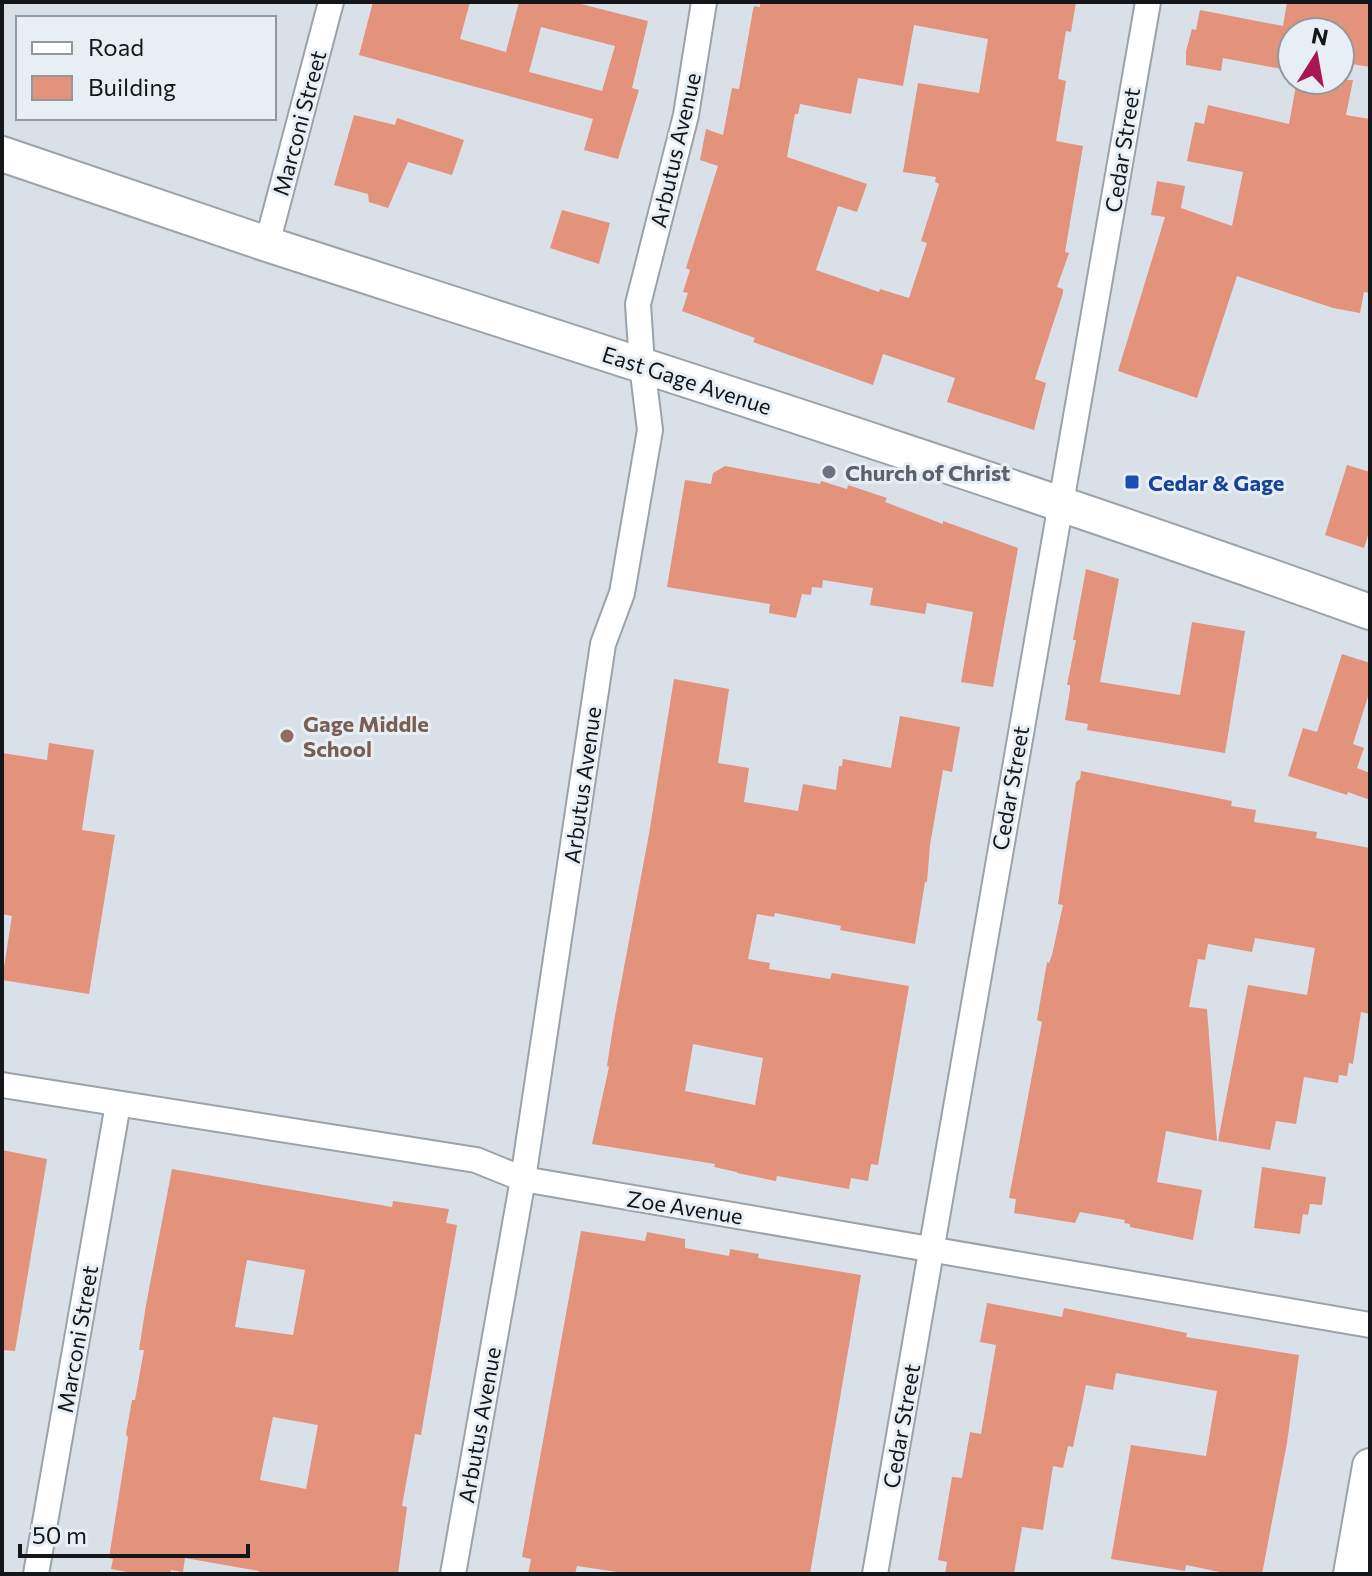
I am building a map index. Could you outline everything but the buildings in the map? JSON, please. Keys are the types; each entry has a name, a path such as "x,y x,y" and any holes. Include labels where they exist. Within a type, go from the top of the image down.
{"main road":[{"name":"East Gage Avenue","path":"2,154 1059,504 1370,612"},
{"path":"1351,1574 1370,1466"}],"street":[{"name":"Marconi Street","path":"267,244 331,2"},
{"name":"Arbutus Avenue","path":"453,1574 523,1179 603,644 622,593 650,430 638,304 686,115 704,2"},
{"name":"Cedar Street","path":"875,1574 1148,2"},
{"name":"Zoe Avenue","path":"2,1085 476,1160 523,1179 932,1247 1370,1325"},
{"name":"Marconi Street","path":"36,1574 118,1104"}],"place":[{"name":"Church of Christ","path":"829,472"},
{"name":"Cedar & Gage","path":"1132,482"},
{"name":"Gage Middle School","path":"287,736"}]}
